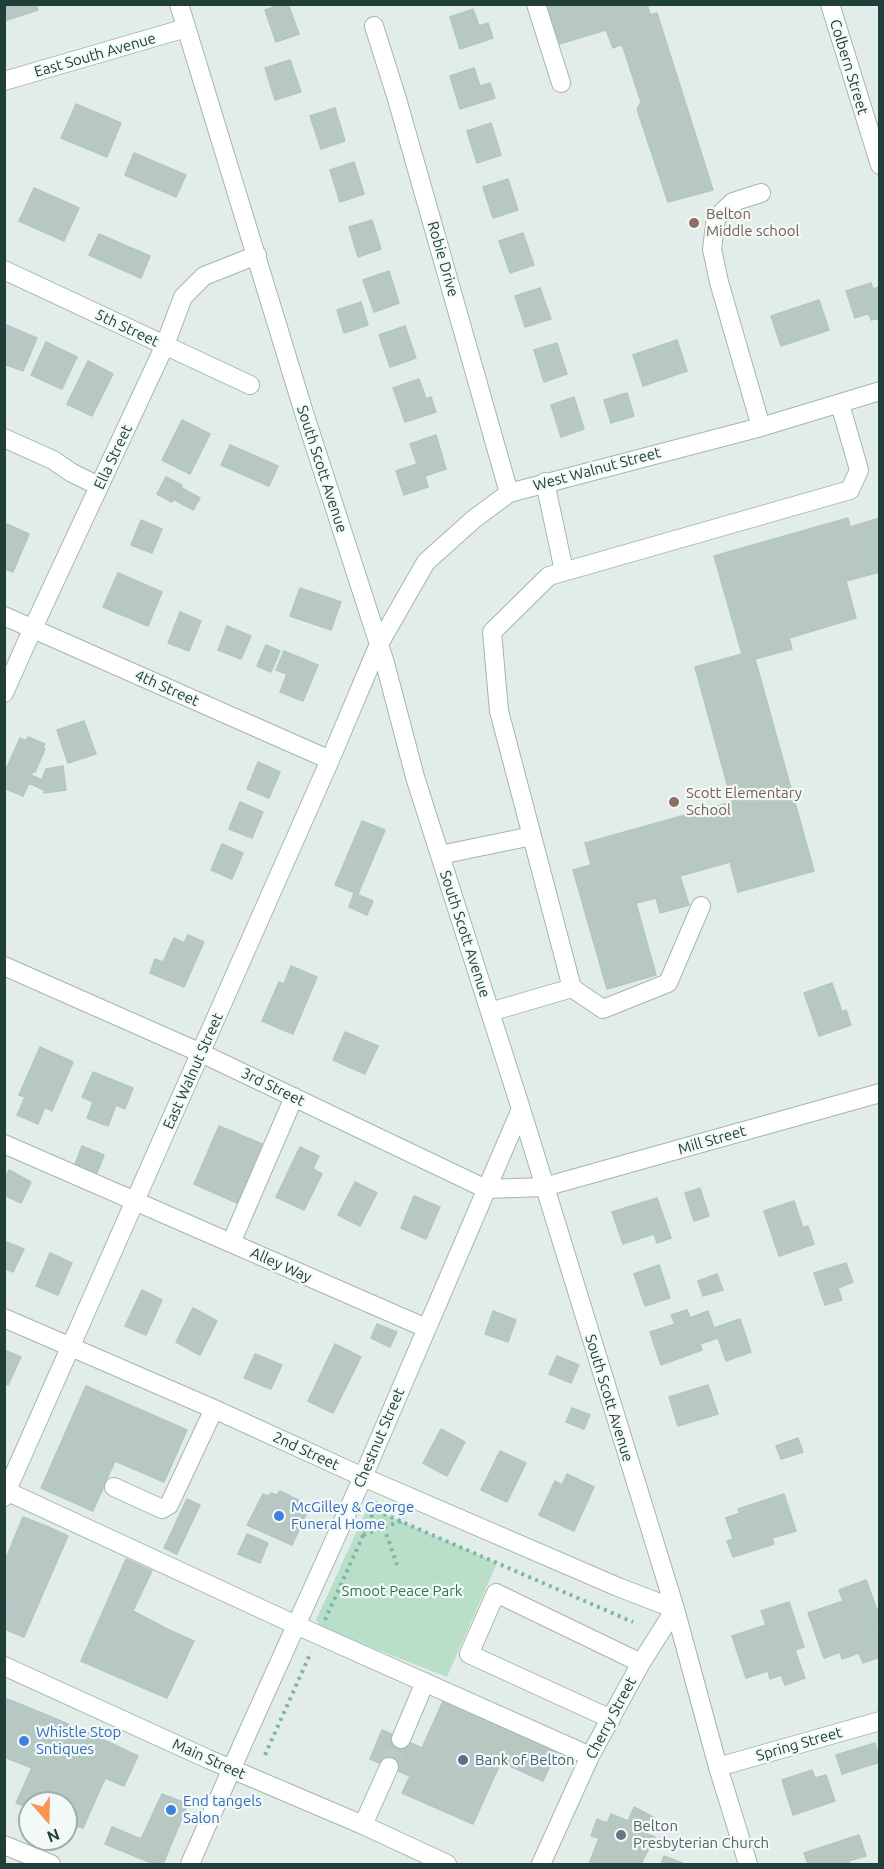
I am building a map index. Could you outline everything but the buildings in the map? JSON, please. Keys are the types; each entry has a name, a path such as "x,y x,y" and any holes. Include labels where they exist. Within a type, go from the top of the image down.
{"street":[{"name":"South Scott Avenue","path":"179,4 305,416 379,644 415,777 521,1109 675,1609 718,1767 748,1864"},
{"path":"536,4 561,83"},
{"name":"Colbern Street","path":"830,4 879,165"},
{"name":"Robie Drive","path":"374,26 397,99 509,493"},
{"name":"East South Avenue","path":"4,81 186,28"},
{"path":"761,193 733,202 716,218 712,249 719,282 761,427"},
{"name":"Ella Street","path":"4,693 165,345 183,297 204,276 257,255"},
{"name":"5th Street","path":"4,270 250,385"},
{"name":"West Walnut Street","path":"379,644 426,562 474,519 509,493 761,427 879,392"},
{"path":"701,906 668,983 603,1008 572,988 499,711 492,632 549,576 850,490 859,470 840,404"},
{"path":"4,438 53,460 72,473 99,486"},
{"path":"545,482 564,571"},
{"name":"4th Street","path":"4,616 330,760"},
{"name":"East Walnut Street","path":"5,1493 201,1053 379,644"},
{"path":"440,855 532,836"},
{"name":"3rd Street","path":"4,966 201,1053 486,1189 544,1187"},
{"path":"490,1012 572,988"},
{"name":"Mill Street","path":"544,1187 879,1093"},
{"path":"231,1243 294,1097"},
{"name":"Chestnut Street","path":"190,1864 363,1478 521,1109"},
{"name":"Alley Way","path":"4,1144 426,1328"},
{"name":"2nd Street","path":"4,1318 214,1409 363,1478 675,1609"},
{"path":"114,1488 162,1509 169,1505 214,1409"},
{"path":"5,1493 590,1756"},
{"path":"611,1719 469,1654 496,1593 641,1663"},
{"name":"Cherry Street","path":"541,1864 590,1756 641,1663 675,1609"},
{"name":"Main Street","path":"4,1666 232,1770 363,1825 447,1864"},
{"path":"401,1739 424,1682"},
{"name":"Spring Street","path":"718,1767 879,1721"},
{"path":"363,1825 389,1767"},
{"path":"4,1845 51,1864"}],"path":[{"path":"368,1507 633,1622"},
{"path":"363,1535 401,1521"},
{"path":"384,1527 398,1565"}],"green space":[{"name":"Smoot Peace Park","path":"368,1507 497,1563 447,1677 322,1628 316,1620"}],"tunnel":[{"path":"389,1767 401,1739"}],"place":[{"name":"Belton Middle school","path":"694,223"},
{"name":"Scott Elementary School","path":"674,802"},
{"name":"McGilley & George Funeral Home","path":"279,1516"},
{"name":"Whistle Stop Sntiques","path":"24,1741"},
{"name":"Bank of Belton","path":"463,1760"},
{"name":"End tangels Salon","path":"171,1810"},
{"name":"Belton Presbyterian Church","path":"621,1835"}]}
